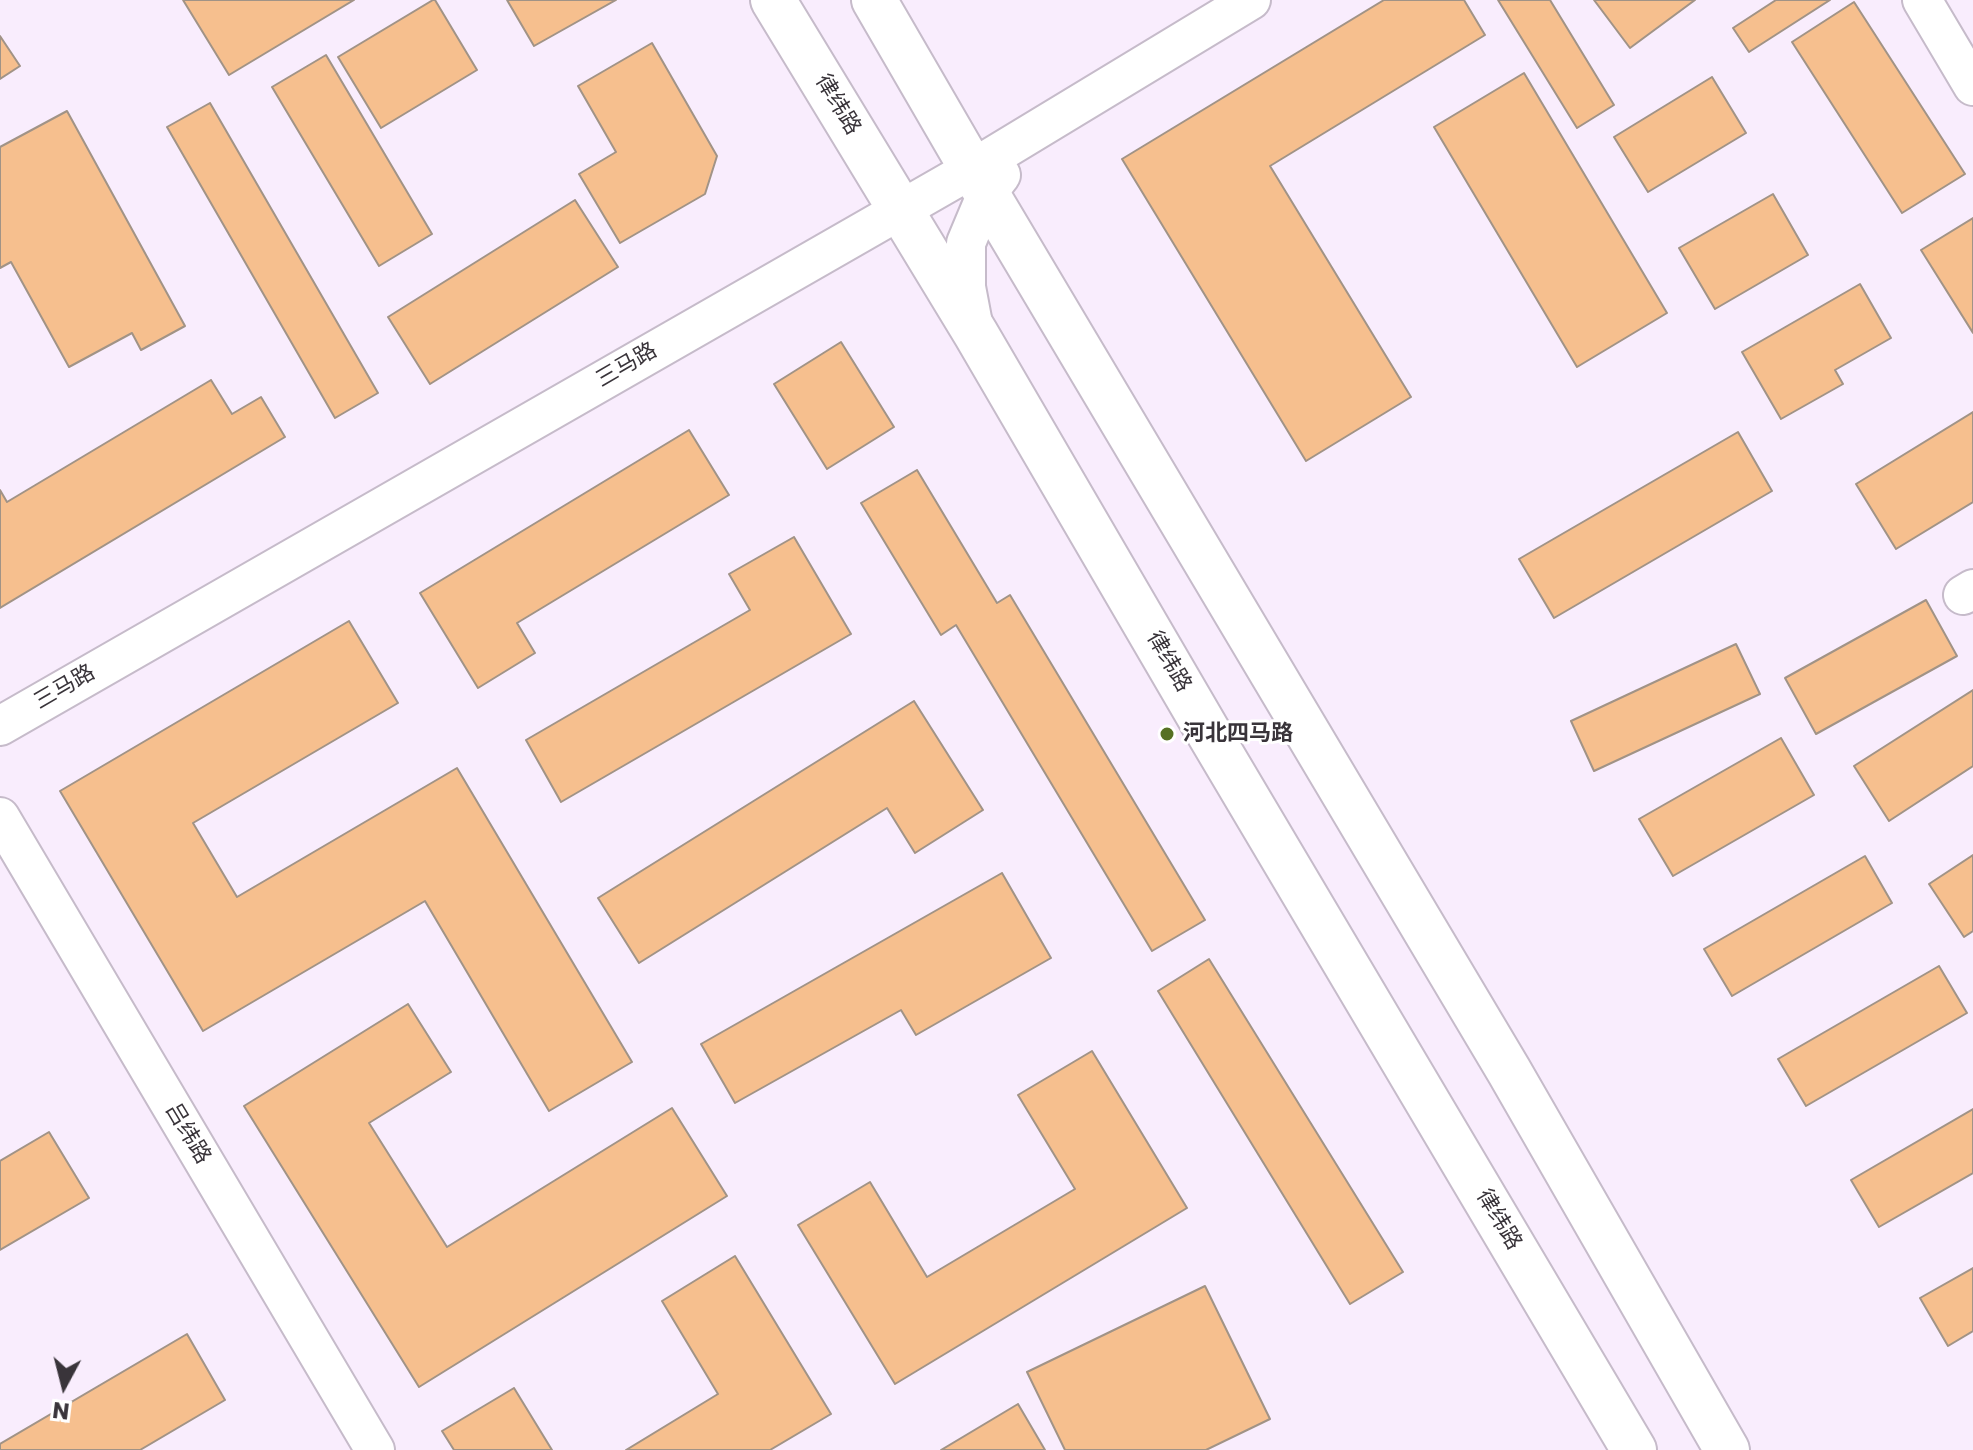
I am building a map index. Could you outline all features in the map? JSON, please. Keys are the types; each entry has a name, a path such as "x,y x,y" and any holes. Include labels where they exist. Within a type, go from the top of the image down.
{"main road":[{"name":"律纬路","path":"773,0 976,334 1634,1450"},
{"path":"874,0 1509,1071 1727,1450"}],"street":[{"path":"976,334 966,287 966,243 979,181 1020,155 1076,106 1251,0"},
{"path":"1922,0 1973,86"},
{"name":"三马路","path":"0,726 901,210 979,181"},
{"name":"吕纬路","path":"0,817 375,1450"}],"building":[{"path":"183,0 354,0 229,75"},
{"path":"433,0 477,70 381,128 338,57"},
{"path":"507,0 616,0 534,46"},
{"path":"1384,0 1464,0 1485,35 1270,166 1411,397 1306,461 1122,159"},
{"path":"1498,0 1550,0 1614,105 1577,128"},
{"path":"1594,0 1695,0 1630,48"},
{"path":"1776,0 1830,0 1749,52 1733,28"},
{"path":"1854,2 1965,174 1902,213 1792,42"},
{"path":"0,36 20,66 0,79"},
{"path":"652,43 717,156 705,194 620,243 579,174 616,152 578,86"},
{"path":"326,55 432,234 379,266 272,87"},
{"path":"1524,73 1667,313 1577,367 1434,127"},
{"path":"1712,77 1746,133 1648,192 1614,137"},
{"path":"210,103 378,393 335,418 167,127"},
{"path":"67,111 185,326 141,350 132,333 69,367 11,262 0,268 0,147"},
{"path":"1773,194 1808,255 1715,309 1679,248"},
{"path":"575,200 618,267 430,384 388,317"},
{"path":"1973,218 1973,333 1921,250"},
{"path":"1860,284 1891,338 1835,370 1843,384 1781,419 1742,352"},
{"path":"841,342 894,427 827,469 774,384"},
{"path":"211,380 232,414 261,397 285,437 0,608 0,490 7,502"},
{"path":"1973,412 1973,502 1896,549 1856,484"},
{"path":"689,430 729,495 517,623 535,653 478,688 420,593"},
{"path":"1738,432 1772,491 1554,618 1519,559"},
{"path":"917,470 997,603 1010,595 1205,920 1152,951 956,625 941,635 861,503"},
{"path":"794,537 851,634 561,802 526,740 750,610 729,574"},
{"path":"1926,600 1957,656 1816,734 1785,678"},
{"path":"349,621 398,703 193,823 237,897 457,768 632,1062 549,1111 425,901 203,1031 60,791"},
{"path":"1736,644 1760,694 1594,771 1571,721"},
{"path":"1973,690 1973,766 1889,821 1854,766"},
{"path":"914,701 983,810 915,853 887,808 639,963 598,898"},
{"path":"1781,738 1814,795 1673,876 1639,819"},
{"path":"1973,855 1973,931 1964,937 1929,884"},
{"path":"1865,856 1892,903 1732,996 1704,949"},
{"path":"1002,873 1051,958 916,1035 901,1010 735,1103 701,1044"},
{"path":"1209,959 1403,1272 1350,1304 1158,991"},
{"path":"1939,966 1967,1013 1806,1106 1778,1059"},
{"path":"408,1004 451,1072 369,1123 447,1247 672,1108 727,1196 419,1387 244,1106"},
{"path":"1092,1051 1187,1208 895,1384 798,1225 870,1182 927,1277 1075,1189 1018,1095"},
{"path":"1973,1109 1973,1173 1879,1227 1851,1180"},
{"path":"49,1132 89,1198 0,1250 0,1161"},
{"path":"735,1256 831,1414 770,1450 626,1450 718,1394 662,1301"},
{"path":"1973,1268 1973,1331 1948,1346 1920,1298"},
{"path":"1205,1286 1270,1419 1206,1450 1065,1450 1027,1372"},
{"path":"187,1334 225,1400 140,1450 0,1450 0,1444"},
{"path":"514,1388 552,1450 454,1450 442,1431"},
{"path":"1018,1404 1045,1450 941,1450"}],"place":[{"name":"河北四马路","path":"1167,734"}]}
